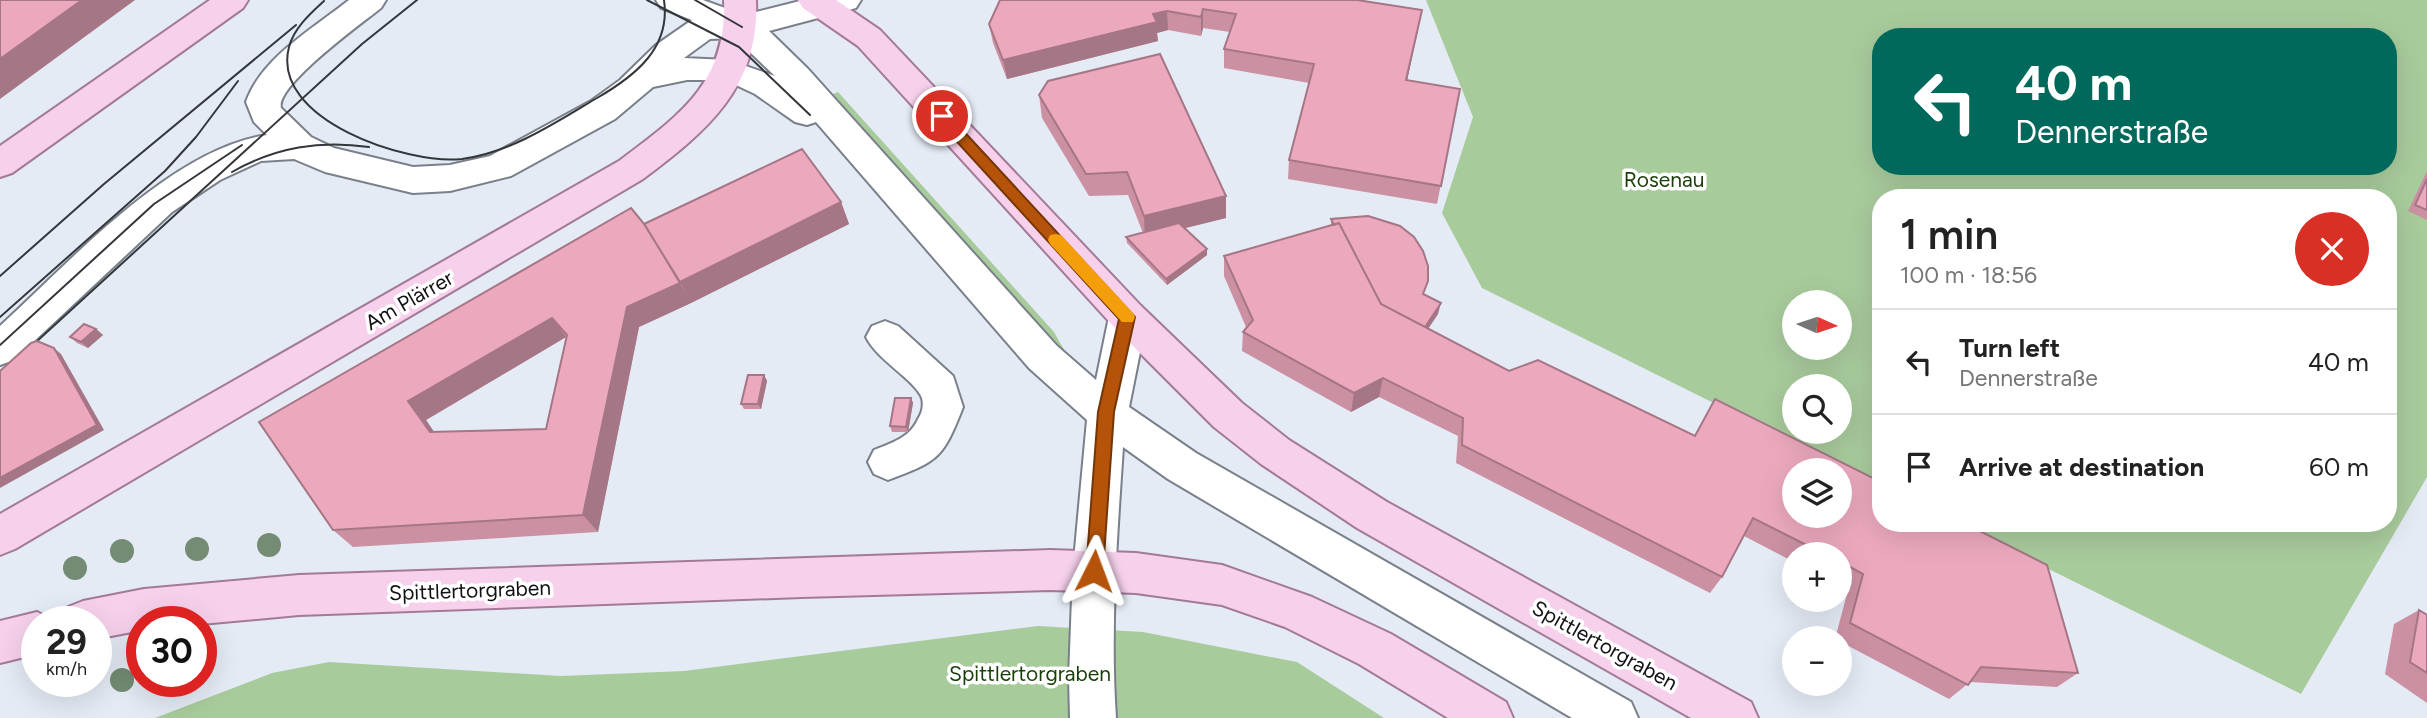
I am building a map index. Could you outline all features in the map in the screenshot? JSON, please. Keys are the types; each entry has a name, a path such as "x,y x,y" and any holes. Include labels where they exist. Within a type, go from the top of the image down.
{"main road":[{"path":"0,164 232,0"},
{"name":"Spittlertorgraben","path":"828,2 892,62 1128,317 1228,415 1275,453 1339,496 1735,718"},
{"name":"Am Plärrer","path":"0,536 631,170 692,122 729,71 739,47 741,14"},
{"name":"Spittlertorgraben","path":"112,615 144,608 299,596 816,576 1094,571 1179,577 1222,585 1262,597 1333,627 1490,718"},
{"path":"0,642 21,637"}],"street":[{"path":"370,0 288,67 267,90 263,102 266,113 299,146 325,159 413,180 450,178 499,167 603,110 668,53 703,28 741,14 828,2"},
{"path":"672,0 741,14 756,37 796,77 1043,357 1105,423 1615,718"},
{"path":"640,79 686,68 729,71 772,88 810,115 1031,365 1172,478 1585,718"},
{"path":"0,349 159,202 189,182 244,154 270,145 299,146"},
{"path":"1093,718 1094,571 1105,423 1128,317"},
{"path":"884,337 939,388 943,407 933,433 915,452 888,461"}],"green space":[{"name":"Rosenau","path":"1426,0 2427,0 2427,477 2397,529 2397,189 1872,189 1872,482 1852,472 1852,458 1825,458 1796,444 1852,444 1852,374 1782,374 1782,437 1482,288 1442,213 1473,117"},
{"path":"838,92 1054,332 1067,355 1068,368 826,97"},
{"name":"Rosenau","path":"1974,532 2395,532 2301,694"},
{"name":"Spittlertorgraben","path":"1038,626 1143,632 1297,662 1384,718 155,718 210,697 217,697 217,694 272,673 329,662 561,676 684,671"}],"building":[{"path":"0,0 82,0 0,59"},
{"path":"1000,0 1357,0 1422,10 1406,80 1460,89 1441,186 1289,160 1314,64 1224,49 1236,14 1203,9 1201,17 1167,11 1153,14 1157,22 1003,60 989,24"},
{"path":"1160,54 1226,196 1144,216 1127,172 1086,174 1039,95 1048,81"},
{"path":"802,149 841,202 680,282 644,224"},
{"path":"2427,179 2427,210 2415,205"},
{"path":"631,208 645,225 680,283 627,307 583,515 333,530 259,422","holes":["552,318 567,335 546,429 430,432 408,401"]},
{"path":"1368,216 1400,226 1414,237 1423,251 1428,266 1428,281 1423,294 1441,303 1425,327 1381,304 1339,223 1334,225 1331,219"},
{"path":"1179,223 1207,249 1166,279 1126,237"},
{"path":"1339,223 1381,304 1509,371 1538,360 1695,436 1715,399 1782,432 1782,444 1805,444 1833,458 1782,458 1782,528 1852,528 1852,468 1872,478 1872,532 1982,532 2047,565 2078,673 1981,667 1968,685 1850,623 1863,574 1852,568 1852,542 1800,542 1753,518 1722,577 1462,445 1463,418 1383,378 1354,393 1243,332 1253,320 1224,256"},
{"path":"84,324 96,329 81,342 70,337"},
{"path":"37,341 54,348 97,425 0,478 0,371 31,343"},
{"path":"748,375 764,375 758,404 741,404"},
{"path":"895,398 911,398 906,427 890,426"},
{"path":"2419,610 2427,615 2427,673 2410,662"}],"tram line":[{"path":"303,98 362,44 417,0"},
{"path":"647,0 665,9"},
{"path":"664,0 665,9"},
{"path":"695,0 742,27"},
{"path":"303,98 289,73 289,47 308,16 324,1"},
{"path":"303,98 321,116 348,133 379,145 438,159 462,159 480,155 533,135 611,89 637,70 656,46 662,32 665,9"},
{"path":"665,9 739,47 810,115"},
{"path":"0,276 104,184 296,25"},
{"path":"0,317 165,171 196,137 238,81"},
{"path":"0,375 303,98"},
{"path":"232,172 282,151 333,144 369,147"},
{"path":"0,345 154,204 242,145"}],"slow traffic":[{"path":"1056,240 1127,317"}],"route":[{"path":"942,116 1128,317 1106,412 1094,571"}]}
